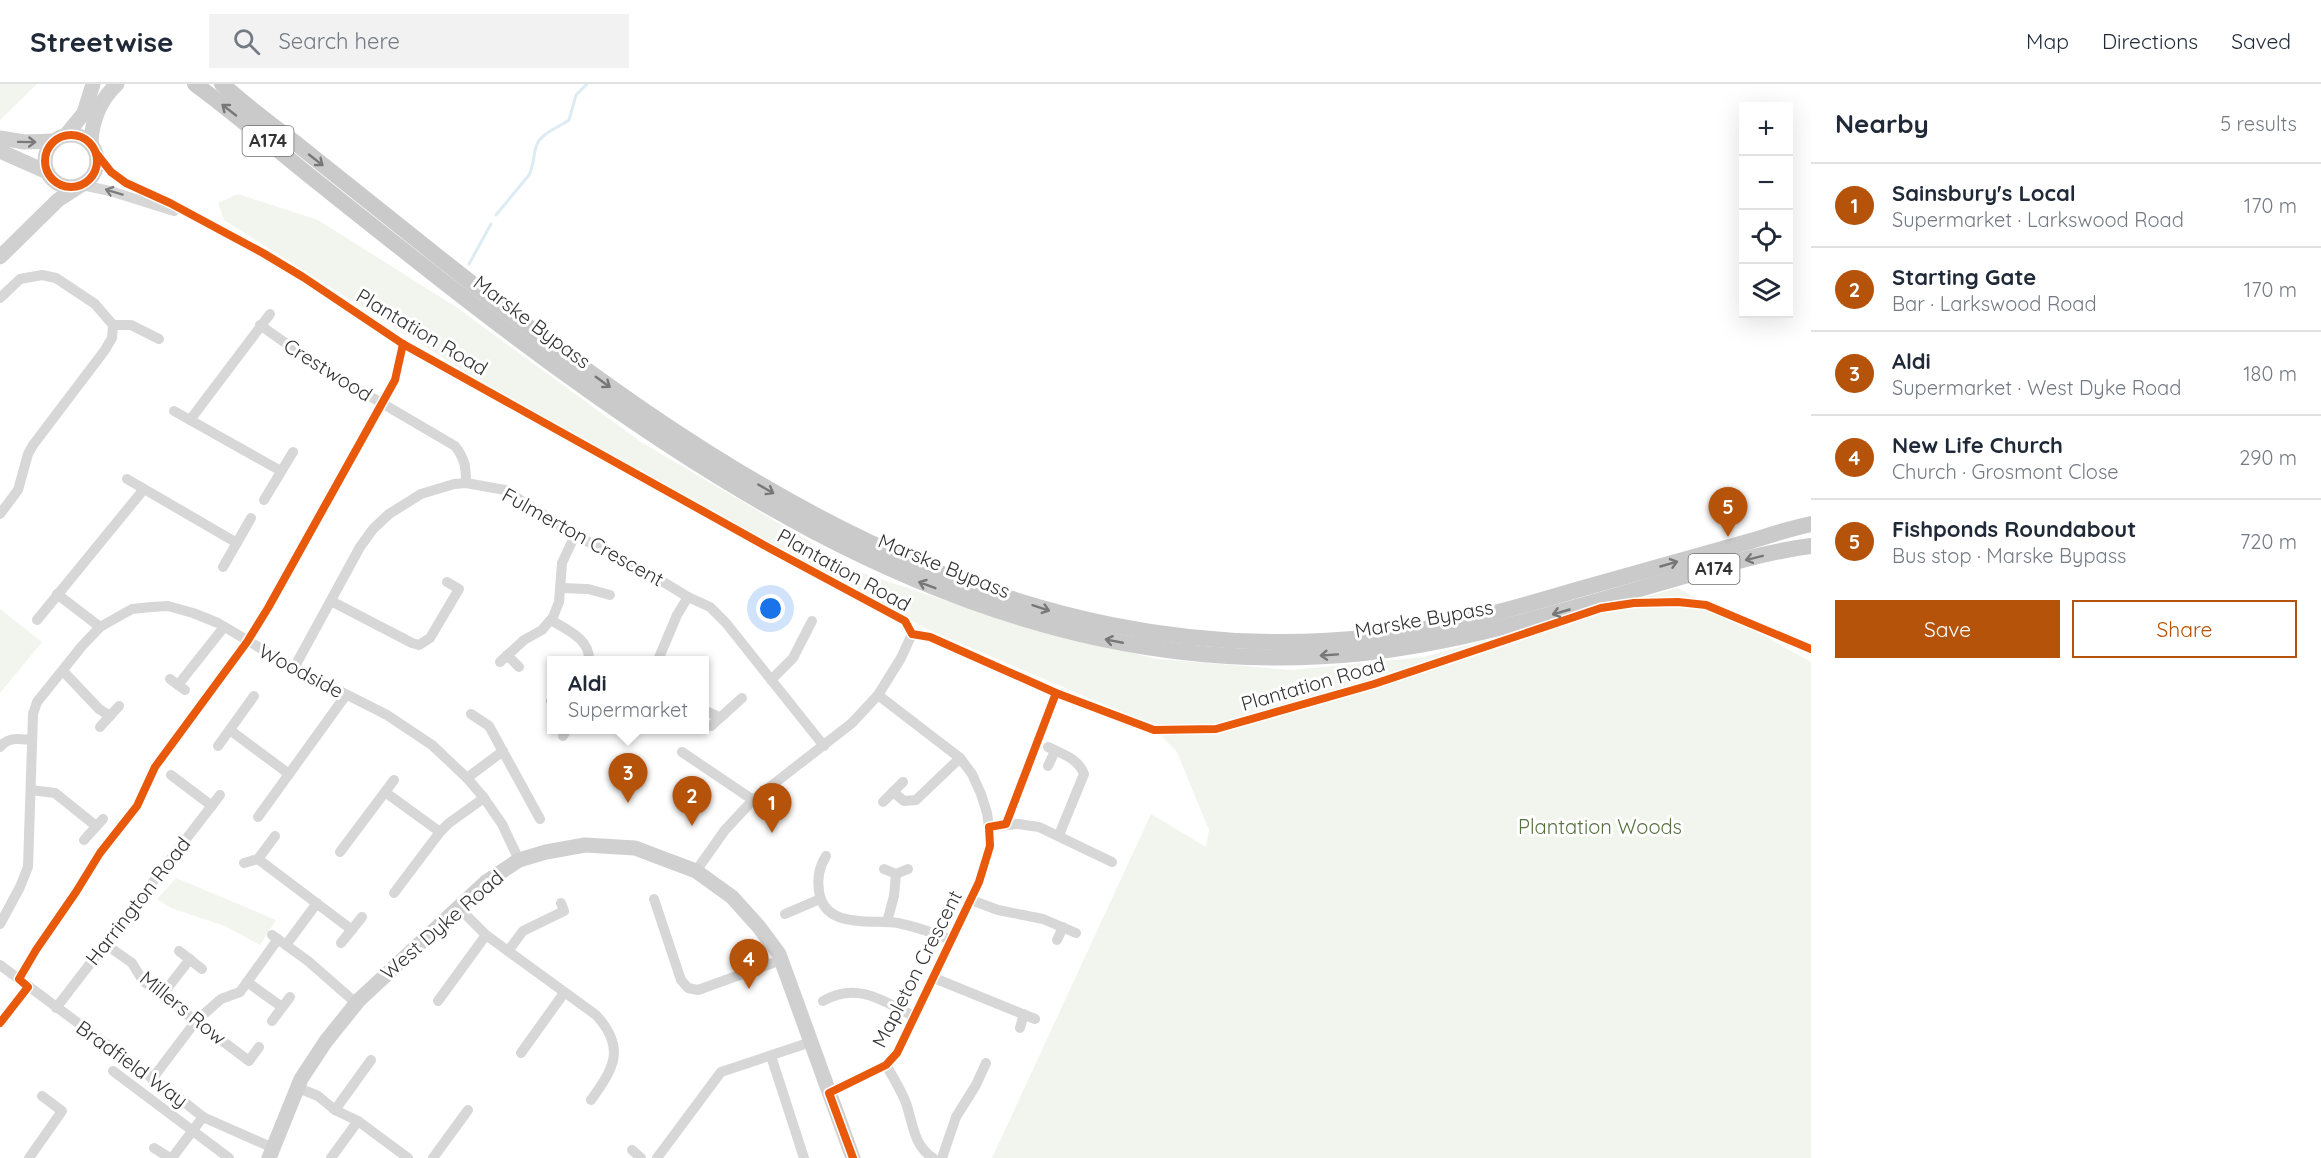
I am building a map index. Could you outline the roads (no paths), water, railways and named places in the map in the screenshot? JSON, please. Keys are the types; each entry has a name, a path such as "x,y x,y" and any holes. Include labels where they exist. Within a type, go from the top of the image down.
{"main road":[{"name":"Marske Bypass","path":"195,84 500,325 602,400 710,473 803,527 862,557 905,577 1012,615 1106,640 1169,652 1280,658 1365,653 1449,639 1737,562 1811,546"},
{"name":"Marske Bypass","path":"222,84 542,338 615,391 741,474 860,539 911,562 969,585 1050,611 1112,625 1227,641 1325,641 1377,636 1445,625 1500,612 1811,524"}],"street":[{"path":"39,218 51,196 50,176 45,156 84,113 93,84"},
{"path":"0,257 65,194 91,179 97,169 93,125 99,108 117,84"},
{"path":"0,138 24,142 75,135 94,148"},
{"name":"Plantation Road","path":"94,148 106,167 118,178 253,248 303,277 403,344 771,549 906,621 912,634 930,637 1056,693 1154,730 1216,729"},
{"path":"0,151 67,187 80,186"},
{"name":"Plantation Road","path":"80,186 110,191 186,213"},
{"path":"0,298 20,279 42,275 56,278 95,304 113,325 112,338 105,350 33,445 28,454 18,490 0,514"},
{"path":"190,420 270,314"},
{"path":"113,325 131,325 159,339"},
{"name":"Crestwood","path":"260,325 286,345 344,382 450,441 463,456 466,465 466,483"},
{"path":"174,411 281,471"},
{"path":"264,500 293,453"},
{"path":"127,479 237,543"},
{"name":"Fulmerton Crescent","path":"294,668 360,547 373,529 388,514 421,494 454,484 466,483 505,490 575,535 710,607 726,623 824,746"},
{"path":"37,620 144,489"},
{"path":"223,567 251,518"},
{"path":"519,667 503,659 524,640 542,630 551,620 559,602 562,563 575,535"},
{"path":"331,601 419,645 430,638 459,589 447,582"},
{"path":"561,588 600,586 610,595"},
{"path":"57,594 100,627"},
{"path":"660,656 676,615 688,597"},
{"name":"Woodside","path":"0,924 28,867 33,714 37,702 100,627 132,609 159,606 193,613 225,627 294,668 387,715 432,745 467,778 502,824 519,860"},
{"path":"551,620 582,639 589,656"},
{"path":"771,680 793,658 812,621"},
{"path":"178,685 225,627"},
{"path":"806,633 817,639"},
{"path":"696,871 725,830 753,800 852,723 878,695 901,658 912,634"},
{"path":"63,671 99,709 110,716"},
{"path":"258,817 346,695"},
{"name":"Mapleton Crescent","path":"829,1093 886,1065 897,1053 971,900 985,868 990,846 987,813 972,774 960,758 878,695"},
{"path":"218,746 254,696"},
{"path":"711,726 742,698"},
{"path":"100,727 119,706"},
{"path":"709,712 719,717"},
{"path":"471,714 489,726 540,819"},
{"path":"230,730 289,774"},
{"path":"0,747 12,738 32,740"},
{"path":"1048,766 1052,749 1072,758 1080,765 1084,774 1059,835"},
{"path":"467,778 503,751"},
{"path":"682,752 753,800"},
{"path":"893,792 904,801 916,800 960,758"},
{"path":"171,775 212,806"},
{"path":"340,852 393,780"},
{"path":"883,802 903,782"},
{"path":"31,790 55,793 99,823 84,840"},
{"path":"385,792 440,832"},
{"name":"Harrington Road","path":"56,1008 220,795"},
{"path":"394,893 440,832 484,798"},
{"path":"989,827 1018,824 1039,827 1107,860 1108,847"},
{"path":"244,863 258,859 275,836"},
{"name":"West Dyke Road","path":"271,1153 296,1087 326,1041 356,1003 486,882 519,860 546,852 585,845 635,848 696,871 732,897 759,927 781,960 853,1158"},
{"path":"258,859 352,930"},
{"path":"818,862 820,899 830,912 844,920 887,922 920,928 952,940"},
{"path":"884,869 896,874 908,869"},
{"path":"887,922 894,896 896,874"},
{"path":"654,899 681,980 688,988 698,990 781,960"},
{"path":"793,914 820,899"},
{"path":"971,900 998,909 1043,919 1076,933"},
{"path":"152,1079 196,1021 222,999 240,992 279,939 317,903"},
{"path":"508,951 523,931 564,911 561,903"},
{"path":"458,907 486,935 596,1015 611,1035 612,1068 591,1100"},
{"path":"341,943 362,917"},
{"path":"1057,940 1063,927"},
{"path":"438,1001 486,935"},
{"path":"279,939 356,1003"},
{"name":"Millers Row","path":"105,944 132,963 143,981 249,1061 259,1047"},
{"path":"179,951 202,969"},
{"path":"162,995 190,959"},
{"name":"Bradfield Way","path":"0,965 203,1117 271,1153"},
{"path":"934,978 1035,1018"},
{"path":"247,982 282,1007"},
{"path":"830,982 834,994"},
{"path":"823,1001 834,994 846,992 875,997 915,1017"},
{"path":"521,1053 564,993"},
{"path":"272,1021 291,997"},
{"path":"1020,1028 1024,1014"},
{"path":"657,1158 721,1072 811,1042"},
{"path":"771,1056 804,1158"},
{"path":"334,1110 371,1060"},
{"path":"942,1158 956,1117 976,1085 986,1063"},
{"path":"886,1065 906,1102 913,1133 921,1146 933,1158"},
{"path":"113,1071 229,1158"},
{"path":"296,1087 318,1096 334,1110 358,1121 408,1158"},
{"path":"29,1158 62,1111 42,1096"},
{"path":"433,1158 468,1110"},
{"path":"154,1148 171,1158 203,1117"},
{"path":"331,1158 358,1121"},
{"path":"632,1150 640,1158"}],"waterway":[{"path":"496,215 529,175 538,142 545,134 569,120 576,95 587,84"},
{"path":"469,264 491,224"}],"place":[{"name":"Fishponds Roundabout","path":"1728,537"},
{"name":"Aldi","path":"628,803"},
{"name":"Starting Gate","path":"692,826"},
{"name":"Sainsbury's Local","path":"772,833"},
{"name":"New Life Church","path":"749,989"}],"park label":[{"name":"Plantation Woods","path":"1600,827"}]}
